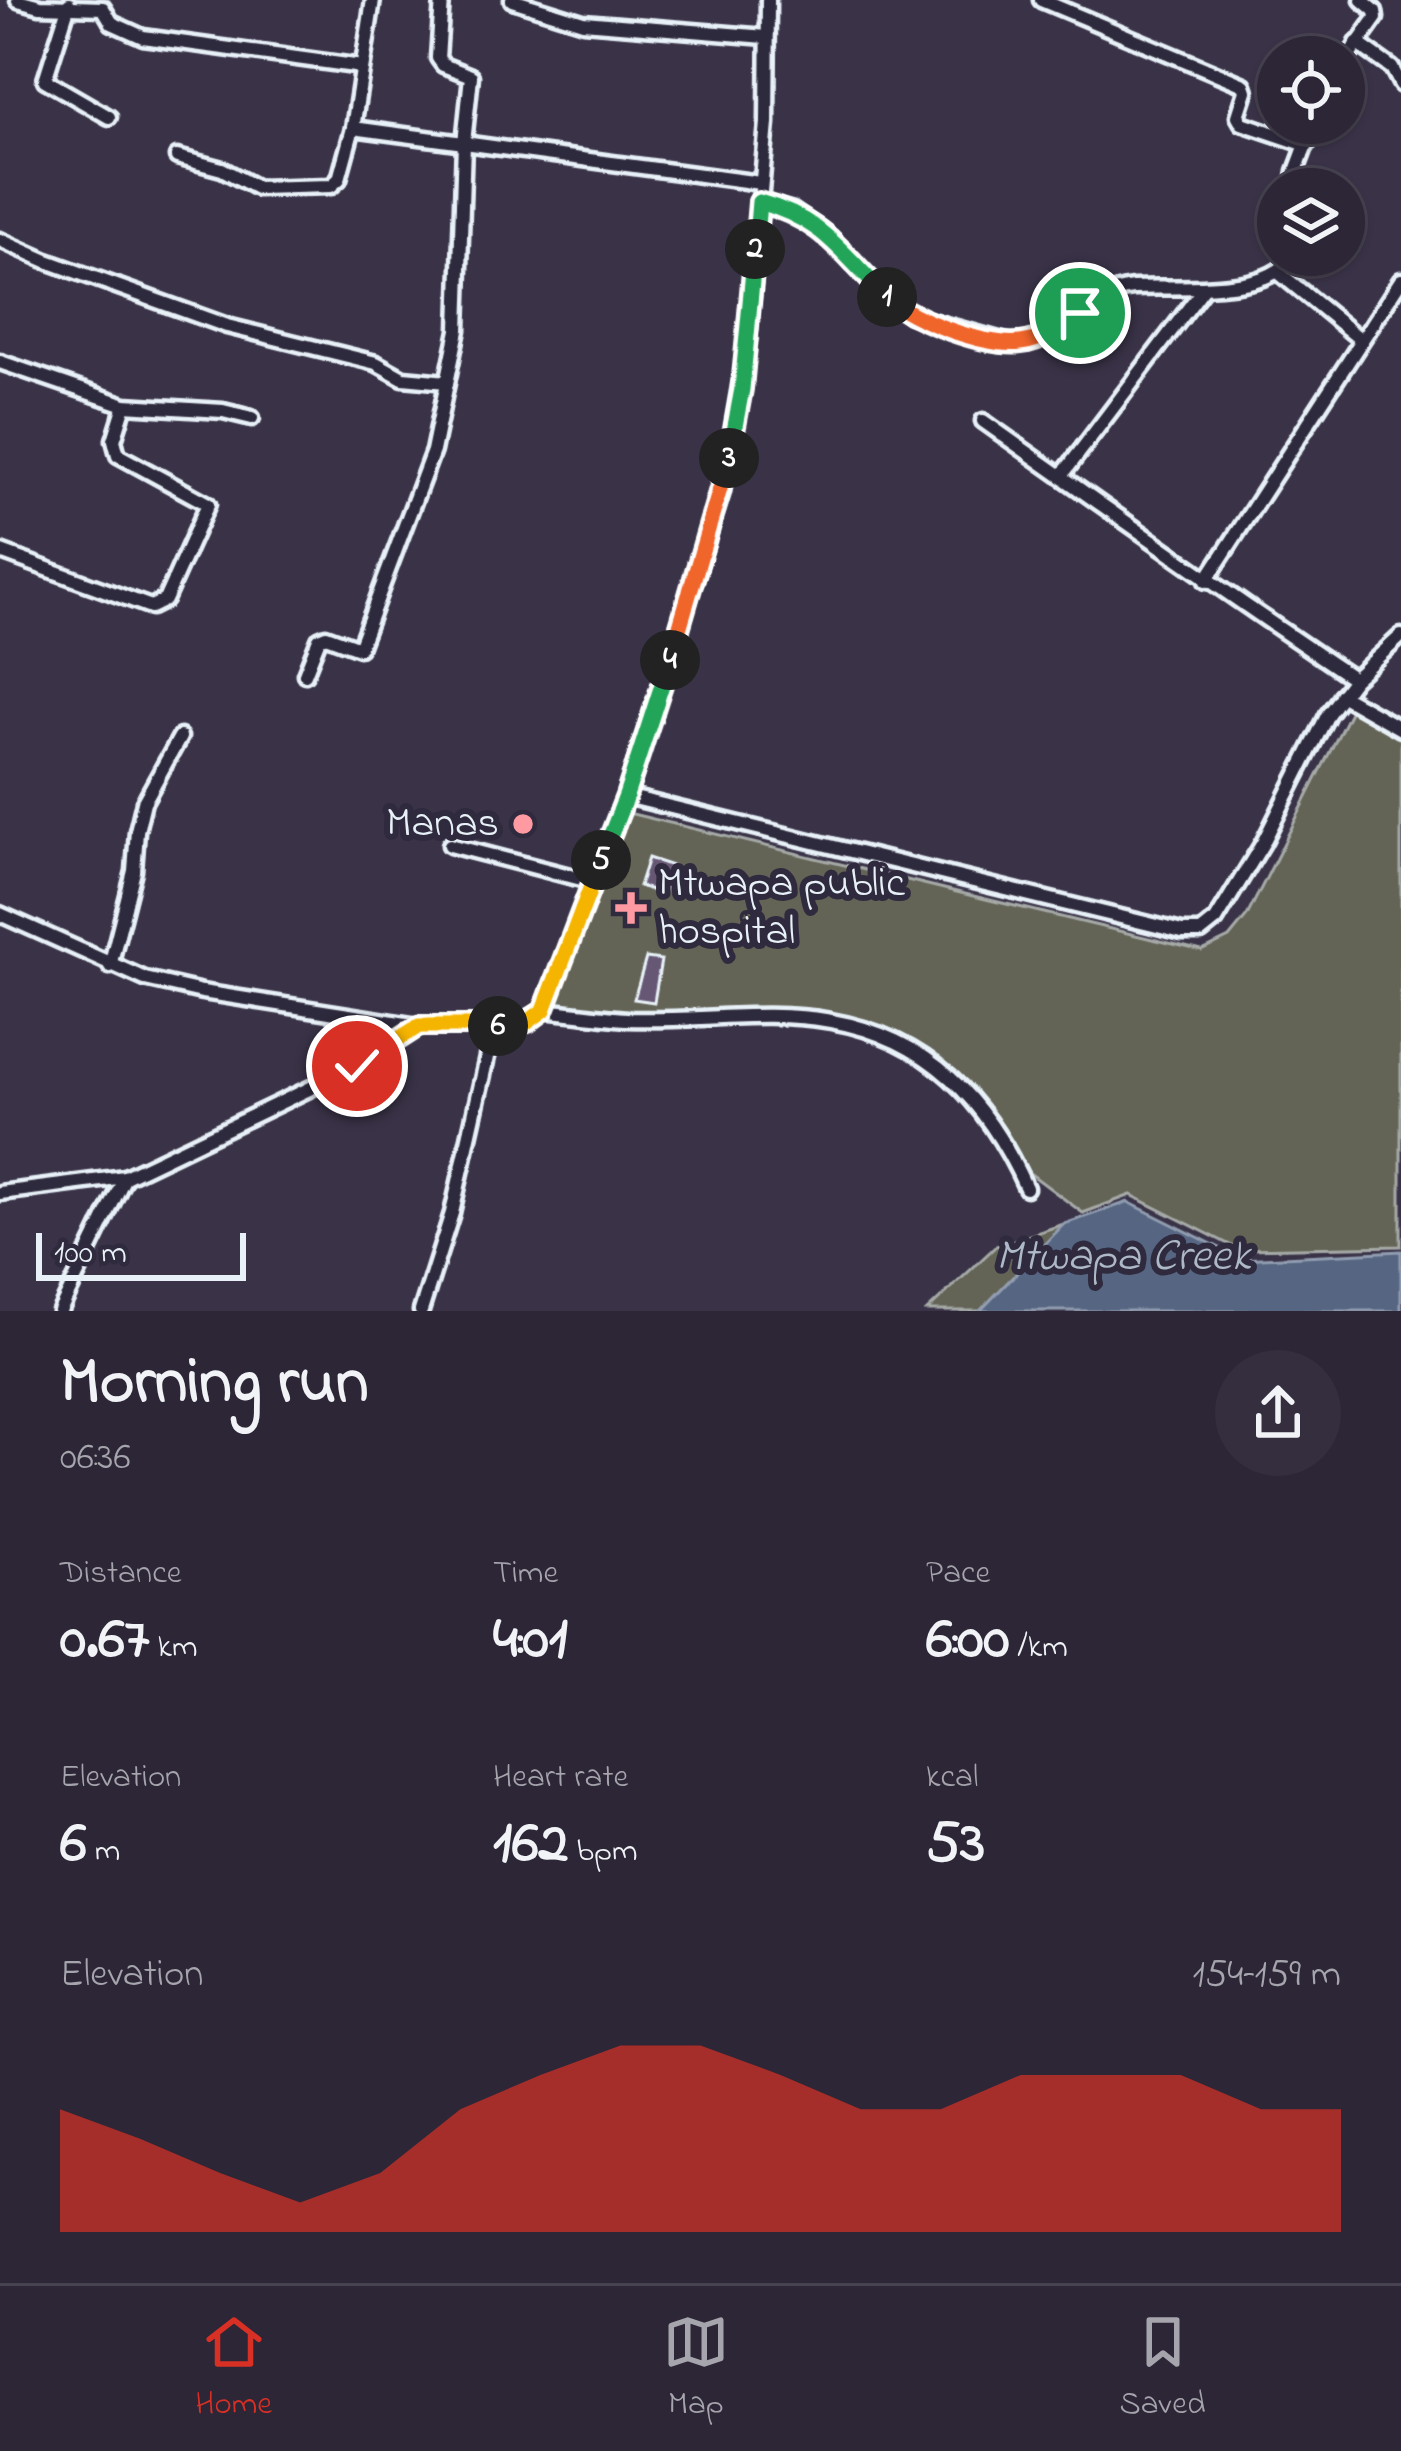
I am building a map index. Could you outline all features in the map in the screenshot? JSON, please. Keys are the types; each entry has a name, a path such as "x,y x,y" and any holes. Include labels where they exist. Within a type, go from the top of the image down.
{"street":[{"path":"18,0 40,6 104,4 112,23 143,37 362,67"},
{"path":"177,157 222,169 257,188 331,186 339,179 353,128 373,0"},
{"path":"305,674 319,639 326,636 359,648 433,451 458,330 471,76 443,65 438,58 442,0"},
{"path":"512,0 583,22 766,37"},
{"path":"0,914 110,966 163,985 419,1026 528,1022 544,1010 626,796 703,556 729,457 748,339 766,124 768,0"},
{"path":"1041,0 1244,85 1238,116 1242,123 1307,145 1297,168"},
{"path":"1362,0 1376,14 1362,36"},
{"path":"69,4 45,80 109,117"},
{"path":"1365,48 1392,68 1401,85"},
{"path":"353,128 760,183"},
{"path":"759,202 793,211 830,237 910,315 976,336 1021,343 1062,327 1111,292 1203,289 1260,276"},
{"path":"0,240 227,326 376,362 403,378 447,382"},
{"path":"1283,276 1361,340"},
{"path":"1206,580 1401,280"},
{"path":"1063,474 1203,289"},
{"path":"0,362 125,406 223,411 252,418"},
{"path":"1,552 151,607 165,600 208,504 118,455 114,440 125,406"},
{"path":"983,421 1354,679"},
{"path":"626,796 1005,892 1192,933 1216,920 1341,695 1401,636"},
{"path":"1341,695 1401,729"},
{"path":"110,966 134,871 144,802 180,737"},
{"path":"450,845 592,882"},
{"path":"544,1010 627,1018 830,1020 880,1035 903,1044 965,1090 1005,1142 1026,1188"},
{"path":"0,1193 125,1178 357,1066 419,1026"},
{"path":"421,1311 452,1213 494,1026"},
{"path":"60,1311 125,1178"}],"green space":[{"path":"1351,710 1401,725 1401,1246 1238,1249 1131,1195 1083,1213 1024,1169 990,1114 909,1042 818,1015 552,1009 620,811 1202,951 1229,938 1247,916"},
{"path":"1064,1224 980,1311 927,1311 996,1246"}],"water":[{"name":"Mtwapa Creek","path":"1128,1202 1242,1259 1401,1251 1401,1311 980,1311 1064,1224"}],"building":[{"path":"648,858 672,866 663,894 639,886"},
{"path":"646,958 661,960 654,1002 634,999"}],"place":[{"name":"Manas","path":"523,824"},
{"name":"Mtwapa public hospital","path":"631,908"}],"route":[{"path":"357,1066 419,1026 514,1025 544,1010 626,796 722,492 742,389 759,202 793,211 830,237 910,315 976,336 1021,343 1062,327 1080,313"}]}
